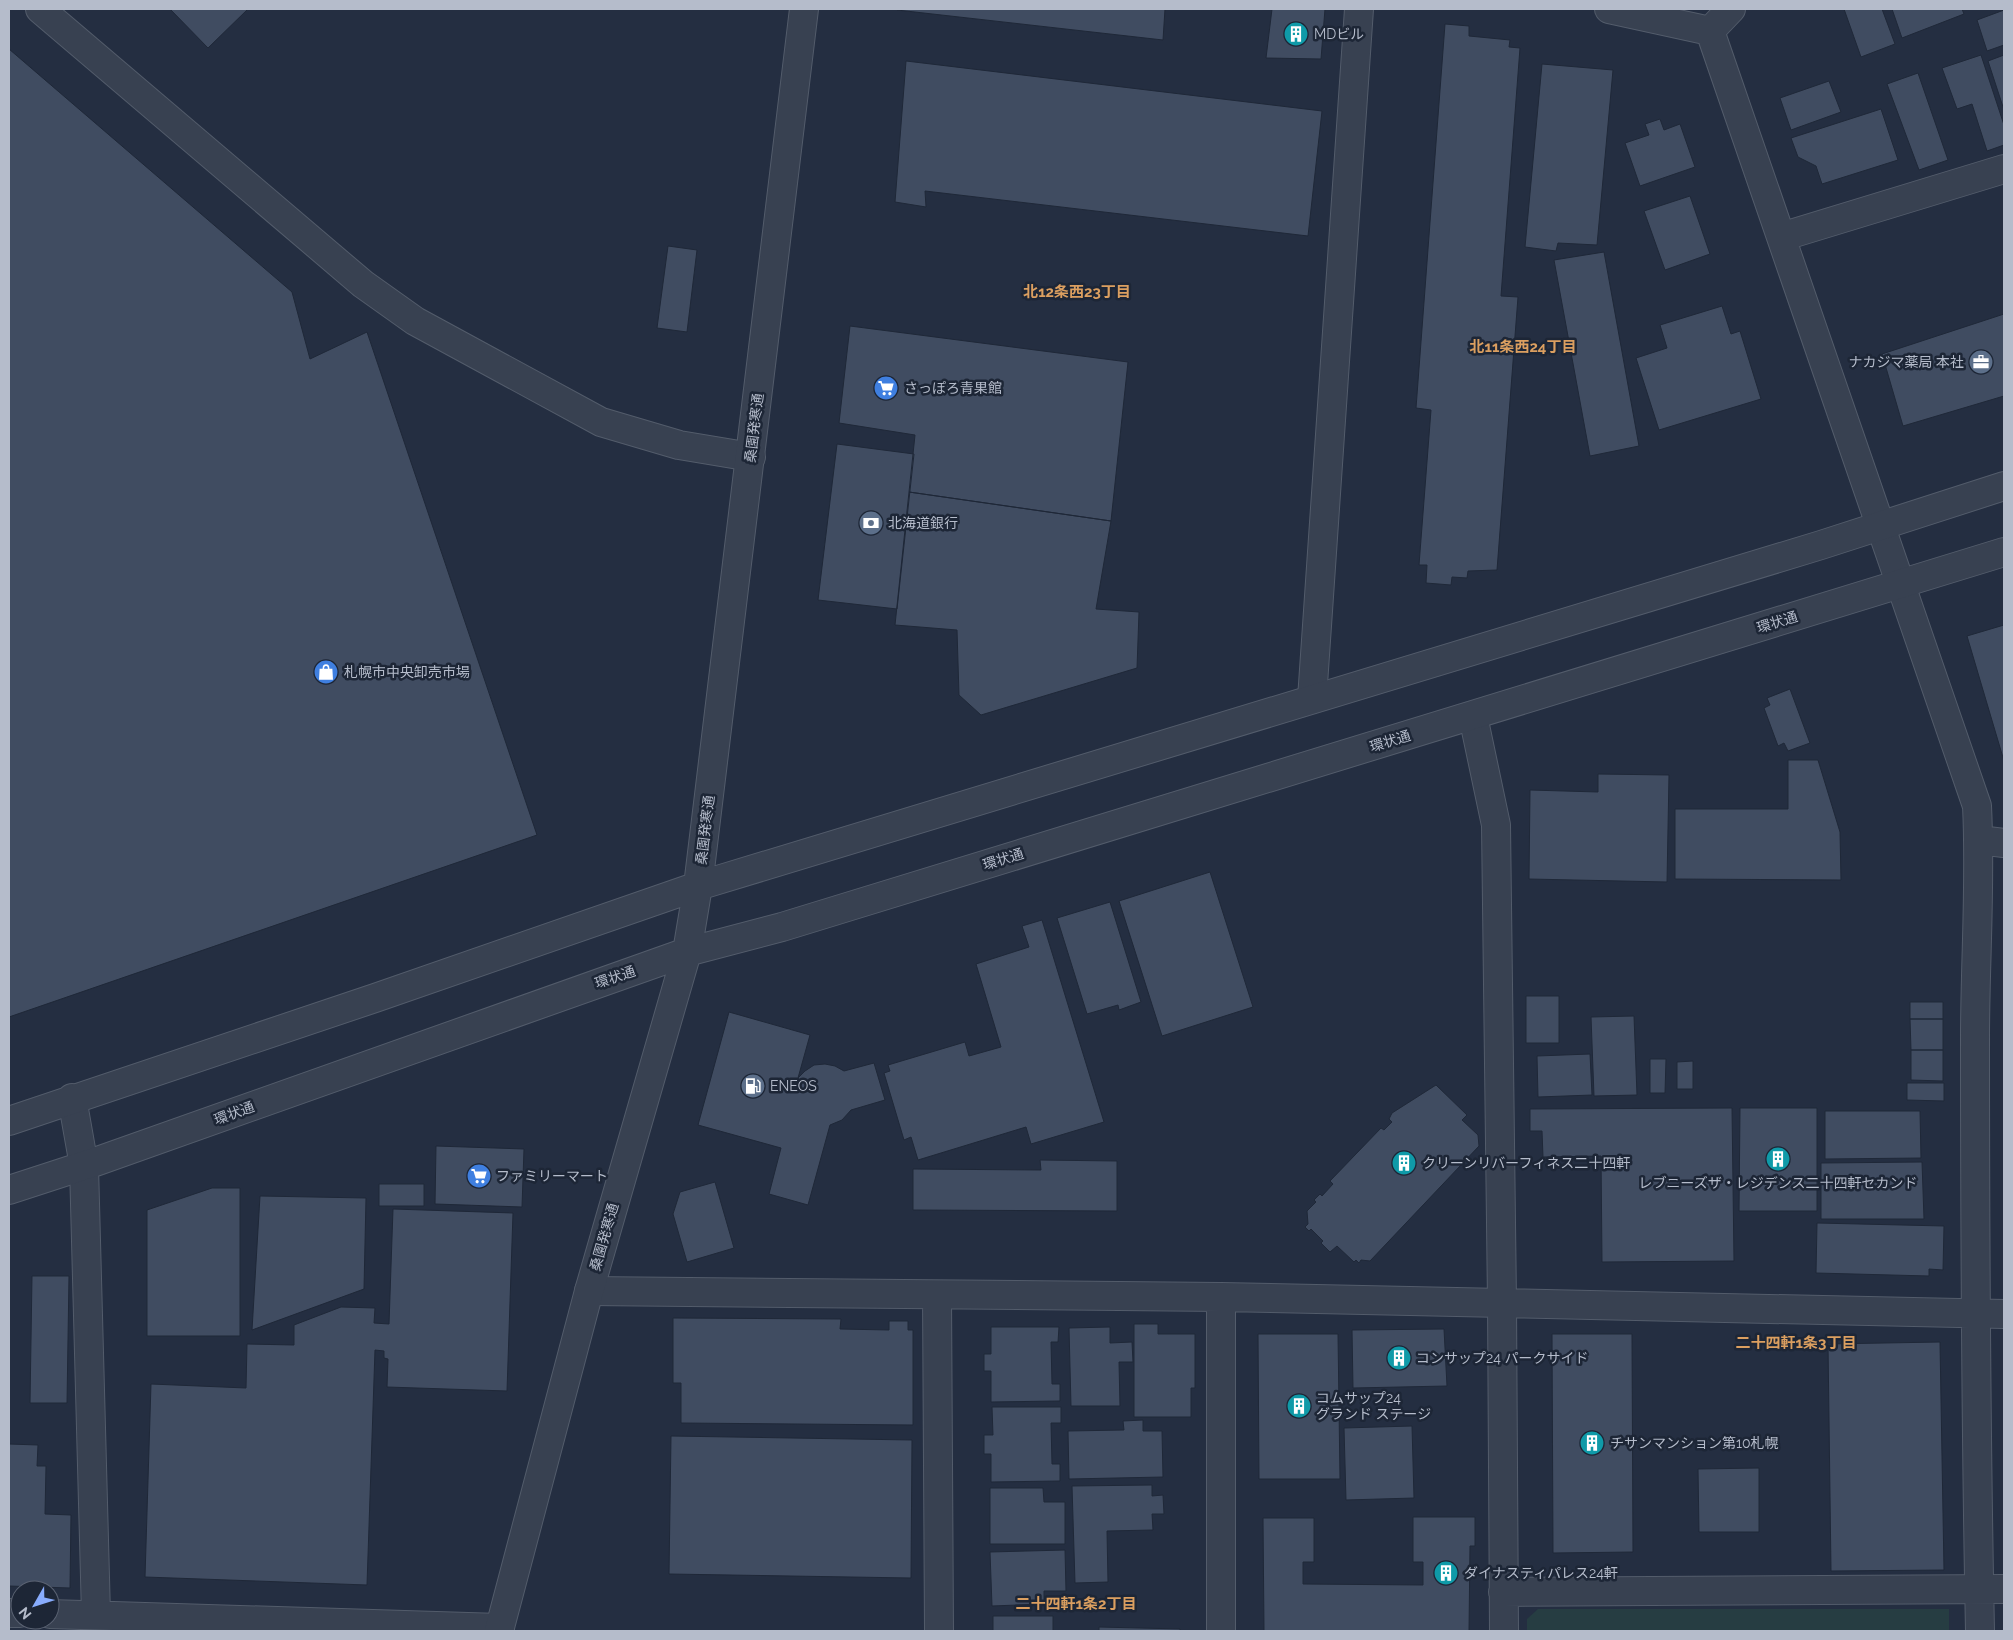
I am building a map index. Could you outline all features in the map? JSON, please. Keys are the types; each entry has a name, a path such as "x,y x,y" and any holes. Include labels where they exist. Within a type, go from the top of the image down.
{"street":[{"path":"40,9 363,284 415,321 601,422 679,445 750,456"},
{"name":"桑園発寒通","path":"500,1630 589,1291 687,952 698,886 804,9"},
{"path":"1312,699 1359,9"},
{"path":"1609,9 1710,31"},
{"path":"1710,31 1731,9"},
{"path":"1710,31 1900,583 1992,841 1975,971 1975,1314 1992,1589 1980,1631"},
{"path":"1781,237 2004,169"},
{"path":"9,1121 72,1098 375,998 698,886 1881,526 2004,486"},
{"name":"環状通","path":"9,1190 84,1166 687,952 782,927 2004,552"},
{"path":"1474,716 1496,826 1504,1631"},
{"path":"72,1098 84,1166 96,1615"},
{"path":"589,1291 937,1296 1221,1297 2004,1314"},
{"path":"937,1296 938,1631"},
{"path":"1221,1297 1221,1631"},
{"path":"1503,1592 1992,1589"},
{"path":"60,1614 500,1630"}],"green space":[{"path":"1538,1609 1949,1609 1949,1631 1527,1631 1527,1619"}],"building":[{"path":"170,9 248,9 208,48"},
{"path":"897,9 1165,9 1163,40"},
{"name":"MDビル","path":"1272,9 1325,9 1321,59 1266,58"},
{"path":"1844,9 1882,9 1895,44 1861,57"},
{"path":"1892,9 1962,9 1964,14 1902,38"},
{"path":"2004,10 2004,45 1987,51 1977,20"},
{"path":"1445,24 1469,26 1469,36 1510,40 1509,47 1520,48 1501,296 1518,297 1497,570 1468,571 1467,578 1452,577 1451,585 1426,583 1427,565 1419,565 1431,410 1416,408"},
{"name":"札幌市中央卸売市場","path":"9,49 292,292 310,359 367,332 537,835 9,1017"},
{"path":"1981,55 2004,125 2004,145 1987,151 1972,104 1957,109 1942,68"},
{"path":"2004,55 2004,110 1988,61"},
{"path":"906,61 1322,111 1308,236 925,191 926,207 895,202"},
{"path":"1542,64 1613,70 1597,245 1558,243 1556,251 1525,247"},
{"path":"1918,73 1948,160 1919,170 1887,84"},
{"path":"1829,81 1841,112 1791,130 1780,98"},
{"path":"1881,109 1898,160 1822,184 1816,166 1798,157 1791,138"},
{"path":"1660,119 1664,130 1680,124 1695,167 1640,186 1625,143 1649,135 1645,124"},
{"path":"1690,196 1710,254 1665,270 1644,211"},
{"path":"668,246 697,250 687,332 657,328"},
{"path":"1604,252 1639,446 1590,456 1554,260"},
{"path":"1722,306 1731,334 1740,331 1761,399 1659,430 1636,358 1667,348 1660,325"},
{"path":"2004,314 2004,396 1903,426 1882,354"},
{"path":"850,326 1128,362 1111,521 909,492 915,435 839,423"},
{"path":"837,444 914,454 897,609 818,600"},
{"path":"909,492 1111,521 1096,609 1139,612 1137,668 981,715 959,695 957,630 895,625"},
{"path":"2004,625 2004,761 1967,636"},
{"path":"1790,689 1810,743 1788,751 1784,743 1778,746 1764,708 1770,705 1767,698"},
{"path":"1788,760 1818,760 1840,832 1841,880 1675,879 1675,809 1788,809"},
{"path":"1598,774 1669,775 1667,882 1529,879 1530,790 1598,792"},
{"path":"1210,872 1253,1007 1162,1036 1119,901"},
{"path":"1110,902 1141,1002 1119,1010 1118,1005 1087,1014 1057,918"},
{"path":"1042,920 1104,1122 1031,1144 1026,1127 918,1160 911,1137 904,1140 884,1073 890,1071 888,1065 965,1042 969,1056 1001,1047 976,964 1029,947 1022,926"},
{"path":"1526,996 1559,996 1559,1043 1526,1043"},
{"path":"1910,1002 1943,1002 1943,1019 1910,1019"},
{"path":"729,1012 810,1035 798,1078 814,1065 825,1064 835,1066 844,1071 874,1063 885,1100 851,1110 842,1120 830,1125 808,1205 769,1194 781,1148 698,1125"},
{"path":"1634,1016 1637,1095 1594,1096 1591,1017"},
{"path":"1910,1019 1943,1019 1943,1050 1911,1050"},
{"path":"1911,1050 1943,1050 1943,1081 1911,1080"},
{"path":"1590,1054 1592,1095 1538,1097 1537,1056"},
{"path":"1650,1059 1666,1059 1665,1093 1650,1093"},
{"path":"1693,1061 1693,1089 1677,1089 1677,1062"},
{"path":"1907,1083 1944,1083 1944,1101 1907,1100"},
{"name":"クリーンリバーフィネス二十四軒","path":"1436,1085 1467,1115 1462,1120 1478,1135 1479,1146 1370,1261 1361,1260 1359,1263 1356,1260 1354,1262 1337,1246 1330,1252 1321,1243 1323,1241 1311,1229 1309,1231 1305,1227 1308,1224 1307,1211 1316,1202 1314,1200 1320,1194 1322,1196 1333,1184 1330,1181 1381,1128 1384,1130 1392,1122 1389,1119 1392,1113"},
{"path":"1732,1108 1734,1261 1602,1262 1601,1156 1543,1157 1542,1131 1530,1131 1530,1109"},
{"name":"レブニーズザ・レジデンス二十四軒セカンド","path":"1740,1108 1817,1108 1817,1211 1739,1211"},
{"path":"1825,1111 1920,1111 1921,1158 1825,1159"},
{"name":"ファミリーマート","path":"436,1146 524,1149 522,1207 435,1204"},
{"path":"1040,1160 1117,1161 1117,1211 913,1210 913,1169 1041,1170"},
{"path":"1922,1162 1924,1219 1821,1219 1821,1163"},
{"path":"715,1182 734,1248 687,1262 673,1214 680,1192"},
{"path":"379,1184 424,1184 424,1206 379,1206"},
{"path":"212,1188 240,1188 240,1336 147,1336 147,1210"},
{"path":"260,1196 366,1198 364,1289 252,1330"},
{"path":"393,1209 513,1213 507,1391 387,1387 388,1359 384,1358 384,1351 375,1350 367,1585 145,1577 151,1384 246,1388 247,1344 294,1345 294,1325 341,1307 375,1308 374,1323 389,1324"},
{"path":"1817,1223 1944,1226 1943,1270 1929,1269 1929,1276 1816,1273"},
{"path":"32,1276 69,1276 67,1403 30,1403"},
{"path":"673,1318 841,1319 840,1329 889,1330 889,1321 908,1321 908,1330 913,1330 913,1425 681,1423 681,1383 673,1383"},
{"path":"1134,1324 1158,1324 1158,1334 1195,1334 1195,1388 1191,1388 1191,1417 1134,1417"},
{"path":"991,1327 1059,1327 1058,1342 1051,1342 1052,1384 1060,1384 1060,1401 991,1402 991,1371 984,1371 984,1354 991,1354"},
{"path":"1110,1327 1110,1343 1132,1342 1133,1362 1119,1362 1120,1406 1071,1406 1069,1328"},
{"name":"コンサップ24 パークサイド","path":"1444,1329 1447,1386 1353,1388 1352,1330"},
{"name":"コムサップ24 グランド ステージ","path":"1258,1334 1338,1334 1340,1479 1259,1479"},
{"name":"チサンマンション第10札幌","path":"1552,1334 1632,1334 1633,1552 1553,1553"},
{"path":"1940,1342 1944,1570 1831,1571 1828,1344"},
{"path":"992,1407 1061,1407 1061,1423 1051,1423 1052,1464 1060,1464 1060,1481 991,1482 991,1454 984,1454 984,1435 993,1435"},
{"path":"1143,1420 1143,1431 1162,1431 1163,1477 1069,1479 1068,1431 1124,1430 1123,1421"},
{"path":"1412,1426 1414,1498 1346,1500 1344,1428"},
{"path":"671,1436 912,1440 911,1578 669,1574"},
{"path":"9,1444 38,1445 37,1466 46,1466 45,1514 71,1515 70,1588 60,1588 60,1580 10,1580 9,1586"},
{"path":"1759,1468 1759,1532 1699,1532 1698,1469"},
{"path":"1152,1485 1152,1496 1163,1495 1164,1514 1152,1514 1153,1530 1107,1531 1108,1582 1075,1583 1072,1486"},
{"path":"990,1488 1043,1488 1044,1502 1065,1502 1065,1544 990,1544"},
{"name":"ダイナスティパレス24軒","path":"1413,1517 1475,1517 1475,1546 1470,1546 1469,1631 1264,1631 1263,1518 1314,1518 1314,1562 1303,1562 1303,1584 1423,1585 1423,1562 1413,1562"},
{"path":"1065,1550 1066,1591 1044,1591 1044,1604 992,1606 990,1552"},
{"path":"993,1616 1053,1616 1053,1631 993,1631"},
{"path":"1099,1627 1180,1629 1180,1631 1099,1631"}],"place":[{"name":"MDビル","path":"1296,34"},
{"name":"ナカジマ薬局 本社","path":"1981,362"},
{"name":"さっぽろ青果館","path":"886,388"},
{"name":"北海道銀行","path":"871,523"},
{"name":"札幌市中央卸売市場","path":"326,672"},
{"name":"ENEOS","path":"753,1086"},
{"name":"レブニーズザ・レジデンス二十四軒セカンド","path":"1778,1159"},
{"name":"クリーンリバーフィネス二十四軒","path":"1404,1163"},
{"name":"ファミリーマート","path":"479,1176"},
{"name":"コンサップ24 パークサイド","path":"1399,1358"},
{"name":"コムサップ24 グランド ステージ","path":"1299,1406"},
{"name":"チサンマンション第10札幌","path":"1592,1443"},
{"name":"ダイナスティパレス24軒","path":"1446,1573"}],"district":[{"name":"北12条西23丁目","path":"1077,292"},
{"name":"北11条西24丁目","path":"1523,347"},
{"name":"二十四軒1条3丁目","path":"1796,1343"},
{"name":"二十四軒1条2丁目","path":"1076,1604"}]}
